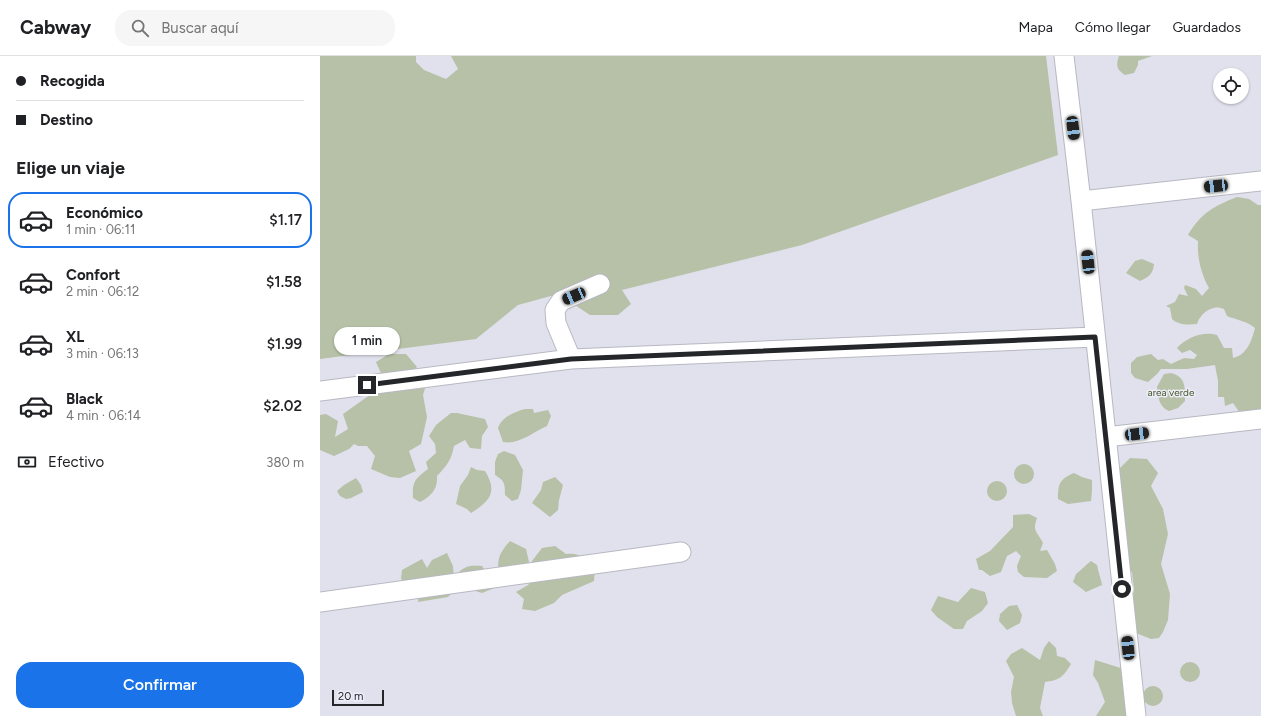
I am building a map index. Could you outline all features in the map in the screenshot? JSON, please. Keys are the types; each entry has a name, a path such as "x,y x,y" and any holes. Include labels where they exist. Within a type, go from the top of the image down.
{"street":[{"path":"1064,56 1136,716"},
{"path":"1081,201 1261,181"},
{"path":"571,359 556,323 555,310 561,301 600,284"},
{"path":"320,391 571,359 1095,337"},
{"path":"1106,437 1261,420"},
{"path":"320,602 681,552"}],"green space":[{"path":"320,56 416,56 416,62 424,70 446,79 458,69 451,56 1046,56 1058,155 802,245 622,290 631,304 618,315 590,315 558,294 518,305 476,339 320,359"},
{"path":"1119,56 1152,56 1138,61 1138,65 1134,73 1125,75 1118,67 1117,62"},
{"path":"1237,197 1249,199 1258,205 1261,205 1261,414 1240,413 1233,403 1225,406 1224,397 1218,397 1218,381 1215,365 1187,369 1161,369 1148,382 1135,378 1131,373 1131,363 1137,357 1151,354 1158,360 1163,359 1171,364 1184,358 1194,359 1197,355 1190,350 1182,353 1177,348 1185,341 1195,336 1206,334 1217,335 1224,348 1232,348 1233,358 1242,354 1248,346 1255,328 1245,322 1227,316 1224,309 1215,308 1208,310 1199,319 1197,324 1187,324 1177,322 1172,319 1170,308 1166,306 1175,302 1179,294 1188,296 1184,288 1185,285 1196,289 1202,296 1209,288 1200,265 1198,241 1188,235 1198,221 1209,211"},
{"path":"1142,259 1154,264 1150,275 1140,281 1126,273 1135,261"},
{"path":"389,354 406,354 417,367 404,381 427,382 423,395 427,417 421,444 409,451 416,471 400,478 390,477 371,469 375,456 367,446 358,446 354,444 349,449 334,456 320,450 320,415 326,414 338,421 335,437 348,429 343,414 374,392 384,380 376,362"},
{"name":"area verde","path":"1171,373 1180,377 1184,383 1185,401 1178,408 1169,411 1161,404 1157,387 1164,374"},
{"path":"525,409 533,409 534,413 548,410 551,416 547,426 515,442 503,442 498,428 502,421 505,418"},
{"path":"451,413 485,419 488,427 482,436 481,449 470,448 465,440 454,446 448,462 437,476 436,485 433,492 420,502 413,498 414,484 417,478 428,469 426,462 436,453 435,444 429,436 436,425"},
{"path":"504,451 515,455 523,470 521,490 518,499 512,501 505,495 503,481 495,475 495,462 498,454"},
{"path":"1130,458 1147,459 1158,473 1151,486 1163,509 1168,534 1161,564 1170,594 1168,620 1159,638 1151,639 1136,633 1132,603 1134,590 1132,572 1125,565 1119,491 1119,469"},
{"path":"1024,464 1031,467 1034,474 1031,481 1024,484 1017,481 1014,474 1017,467"},
{"path":"471,467 477,470 485,471 489,478 491,490 487,500 471,513 467,509 456,504 460,486 468,475"},
{"path":"1074,473 1092,480 1091,501 1068,504 1058,499 1059,485 1066,477"},
{"path":"555,477 563,485 558,510 550,517 532,503 541,490 543,482"},
{"path":"356,478 361,485 363,492 346,499 340,496 337,491"},
{"path":"997,481 1004,484 1007,491 1004,498 997,501 990,498 987,491 990,484"},
{"path":"1029,514 1037,518 1035,529 1043,543 1040,551 1047,550 1055,564 1057,571 1047,578 1024,577 1018,572 1017,566 1021,556 1016,551 1007,556 1001,572 990,576 982,570 979,570 976,559 990,551 1013,527 1013,515"},
{"path":"510,541 526,549 529,562 526,571 507,583 482,593 459,586 448,597 418,602 419,589 401,579 402,570 422,559 427,568 432,560 447,553 453,566 454,578 466,567 482,566 486,572 500,579 498,568 499,558"},
{"path":"555,546 566,554 576,554 586,559 595,569 594,581 562,595 554,603 535,611 522,609 524,599 516,592 528,585 534,578 543,581 531,571 532,561 542,548"},
{"path":"1091,561 1097,565 1102,585 1086,592 1073,582 1076,574"},
{"path":"971,588 985,592 988,603 982,611 967,621 963,629 954,629 937,617 931,610 938,596 958,602"},
{"path":"1017,605 1022,615 1020,623 1007,630 999,621 1000,614 1009,606"},
{"path":"1049,641 1056,648 1057,656 1065,658 1071,664 1061,677 1045,682 1040,708 1043,716 1016,716 1012,703 1011,692 1014,677 1006,661 1011,654 1022,648 1040,660 1044,648"},
{"path":"1095,660 1124,669 1134,716 1096,716 1105,702 1098,683 1093,675"},
{"path":"1190,662 1197,665 1200,672 1197,679 1190,682 1183,679 1180,672 1183,665"},
{"path":"1153,686 1160,689 1163,696 1160,703 1153,706 1146,703 1143,696 1146,689"}],"route":[{"path":"367,385 571,359 1095,337 1122,589"}]}
